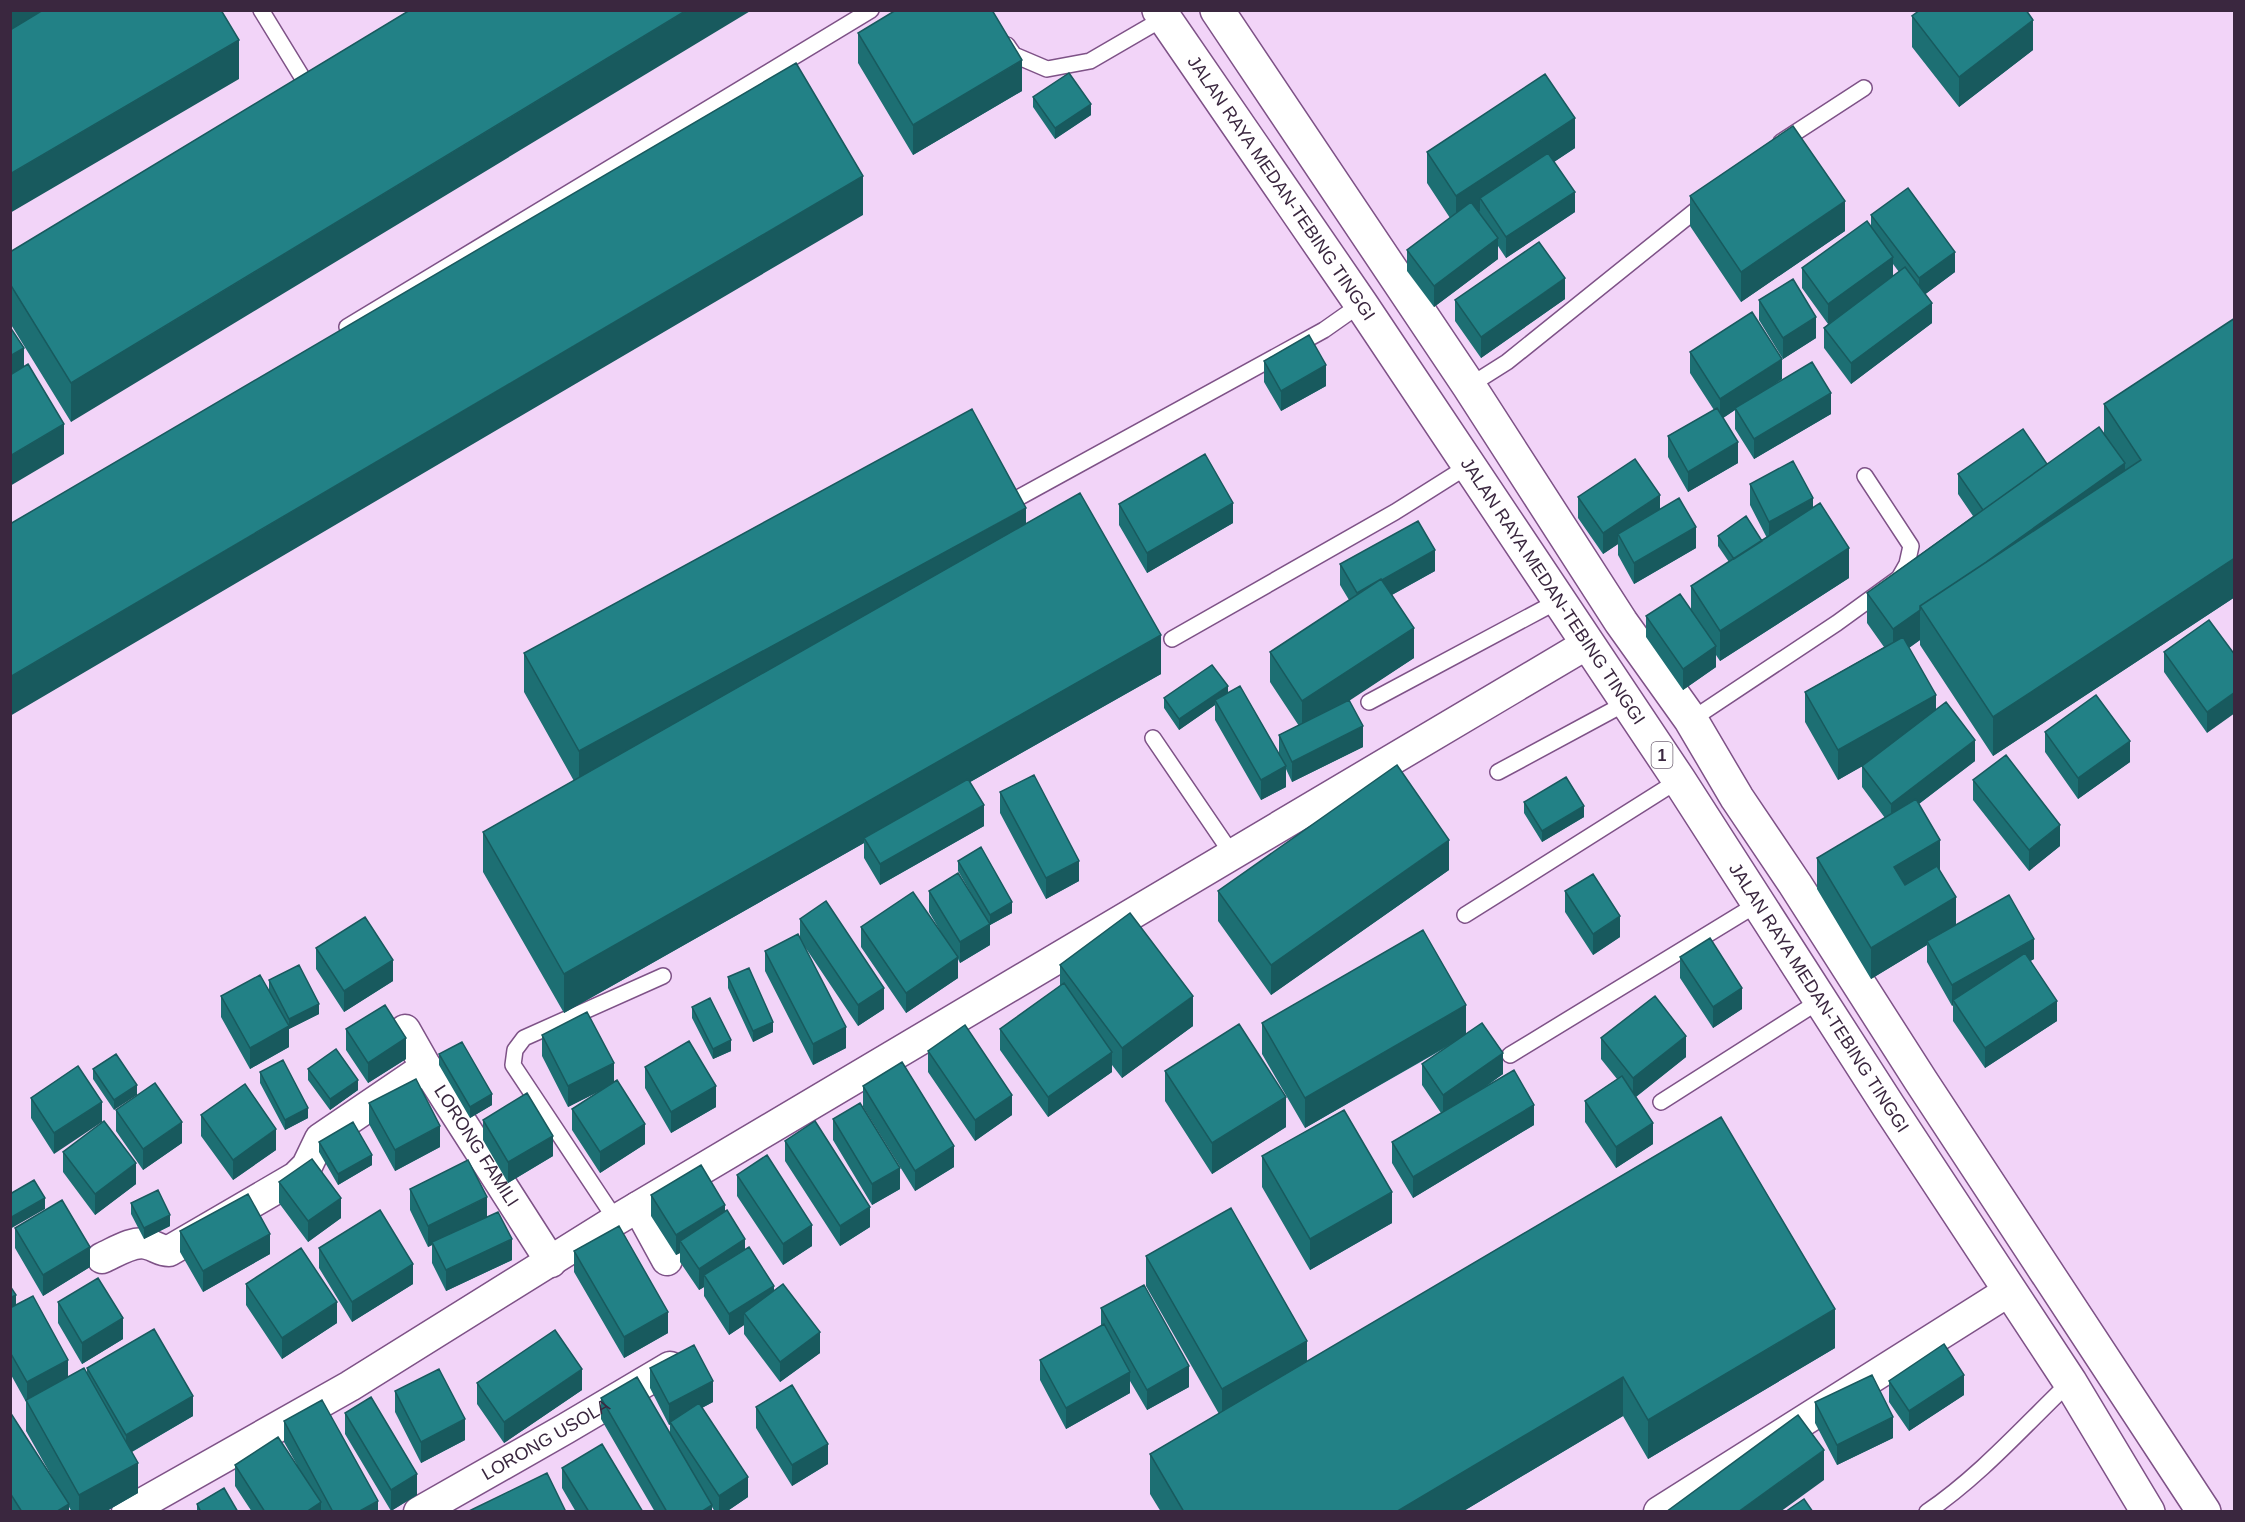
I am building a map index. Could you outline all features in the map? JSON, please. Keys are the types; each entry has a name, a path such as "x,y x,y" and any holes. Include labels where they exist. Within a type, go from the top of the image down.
{"highway":[{"name":"1","path":"1217,10 1469,386 1621,622 1691,720 1737,798 2204,1512"},
{"name":"JALAN RAYA MEDAN-TEBING TINGGI","path":"1161,14 1361,304 1679,780 2070,1382 2148,1512"}],"street":[{"path":"127,1512 166,1502 627,1214 1587,644"},
{"name":"LORONG FAMILI","path":"405,1030 426,1067 551,1262"},
{"path":"102,1258 137,1243 147,1244 161,1251 169,1251 296,1177 307,1166 320,1139 426,1067"},
{"path":"627,1214 667,1260"},
{"path":"1659,1512 2009,1291"},
{"name":"LORONG USOLA","path":"419,1512 670,1367"}],"lane":[{"path":"261,10 305,93 330,78"},
{"path":"338,332 871,10"},
{"path":"1001,37 1014,55 1047,69 1090,61 1161,14"},
{"path":"1770,151 1864,88"},
{"path":"1469,386 1507,362 1718,192"},
{"path":"1018,498 1324,330 1361,304"},
{"path":"1172,639 1395,512 1468,466"},
{"path":"1691,720 1837,623 1899,578 1907,564 1911,546 1865,476"},
{"path":"1369,702 1558,601"},
{"path":"1498,772 1626,703"},
{"path":"1153,738 1232,854"},
{"path":"1465,915 1679,780"},
{"path":"1510,1055 1759,903"},
{"path":"627,1214 513,1065 515,1050 524,1038 663,976"},
{"path":"1661,1102 1821,1000"},
{"path":"1927,1512 1991,1459 2070,1382"}],"building":[{"path":"43,10 221,10 239,40 10,174 10,30"},
{"path":"410,10 687,10 71,383 10,284 10,252"},
{"path":"896,10 992,10 1022,60 913,125 858,33"},
{"path":"1920,10 2026,10 2033,20 1959,77 1912,16"},
{"path":"796,63 863,176 10,677 10,524"},
{"path":"1069,73 1091,104 1055,128 1033,97"},
{"path":"1545,74 1575,118 1456,196 1427,152"},
{"path":"1793,126 1845,201 1741,272 1690,196"},
{"path":"1548,153 1575,192 1506,237 1480,198"},
{"path":"1908,188 1955,252 1919,278 1871,215"},
{"path":"1471,202 1498,238 1434,286 1407,250"},
{"path":"1867,221 1893,257 1828,304 1802,268"},
{"path":"1539,242 1565,278 1481,337 1455,300"},
{"path":"1905,267 1932,303 1851,363 1824,328"},
{"path":"1793,279 1816,317 1783,338 1759,300"},
{"path":"1752,312 1782,359 1720,399 1690,352"},
{"path":"2235,318 2235,558 1993,717 1920,606 2141,460 2104,404"},
{"path":"10,327 24,348 10,356"},
{"path":"1309,335 1326,365 1281,391 1264,361"},
{"path":"1812,362 1831,393 1754,439 1735,408"},
{"path":"28,364 64,424 10,456 10,375"},
{"path":"1717,408 1738,442 1688,472 1668,436"},
{"path":"972,409 1026,508 579,751 524,653"},
{"path":"2099,427 2125,463 1920,606 1920,610 1893,629 1867,593"},
{"path":"2023,429 2047,464 1983,510 1958,474"},
{"path":"1205,454 1233,503 1147,553 1119,504"},
{"path":"1635,459 1660,495 1603,533 1578,497"},
{"path":"1793,461 1813,498 1769,522 1750,484"},
{"path":"1080,493 1161,635 564,974 483,832"},
{"path":"1679,498 1696,527 1634,563 1618,534"},
{"path":"1820,503 1849,548 1720,631 1691,586"},
{"path":"1746,516 1762,541 1734,559 1718,536"},
{"path":"1418,521 1435,550 1357,593 1340,564"},
{"path":"1381,579 1414,628 1302,701 1270,652"},
{"path":"1680,594 1716,646 1683,669 1646,616"},
{"path":"2209,620 2235,655 2235,692 2207,712 2164,652"},
{"path":"1903,637 1936,695 1838,750 1805,692"},
{"path":"1212,665 1228,686 1179,719 1164,698"},
{"path":"1240,686 1286,766 1261,780 1215,700"},
{"path":"2096,695 2130,741 2078,778 2045,732"},
{"path":"1349,700 1363,726 1292,762 1279,735"},
{"path":"1946,702 1975,740 1891,804 1862,766"},
{"path":"2006,755 2060,825 2029,850 1973,780"},
{"path":"1397,765 1449,840 1271,965 1218,891"},
{"path":"1034,775 1079,861 1046,878 1000,792"},
{"path":"1566,777 1584,806 1542,831 1524,802"},
{"path":"968,779 984,805 880,864 864,838"},
{"path":"1916,799 1940,840 1894,867 1905,885 1937,866 1956,897 1871,948 1817,858"},
{"path":"981,847 1012,902 990,915 958,861"},
{"path":"958,873 990,924 960,942 929,891"},
{"path":"1593,874 1620,916 1593,934 1565,891"},
{"path":"913,892 958,957 906,993 861,927"},
{"path":"2009,895 2034,939 1952,985 1927,941"},
{"path":"826,901 884,988 858,1005 800,919"},
{"path":"1130,913 1193,996 1122,1048 1060,965"},
{"path":"365,917 393,960 344,991 316,948"},
{"path":"1423,930 1466,1005 1305,1098 1262,1023"},
{"path":"798,934 846,1027 813,1044 765,951"},
{"path":"1710,938 1742,988 1713,1007 1680,957"},
{"path":"2025,953 2057,1001 1985,1048 1953,1000"},
{"path":"299,965 319,1004 289,1019 269,980"},
{"path":"749,968 773,1022 753,1031 728,977"},
{"path":"260,975 289,1026 250,1048 221,996"},
{"path":"1064,983 1112,1052 1048,1097 1000,1029"},
{"path":"1655,996 1686,1036 1633,1078 1601,1038"},
{"path":"710,998 731,1040 713,1049 692,1007"},
{"path":"385,1005 406,1038 368,1063 346,1029"},
{"path":"587,1012 614,1063 568,1086 542,1035"},
{"path":"1482,1023 1503,1053 1443,1095 1422,1064"},
{"path":"1239,1024 1286,1097 1212,1143 1165,1071"},
{"path":"965,1025 1012,1095 975,1120 928,1051"},
{"path":"689,1041 716,1086 671,1112 645,1067"},
{"path":"462,1042 492,1094 470,1107 439,1054"},
{"path":"336,1049 358,1080 330,1099 308,1069"},
{"path":"116,1054 137,1085 114,1100 93,1069"},
{"path":"283,1060 308,1108 285,1120 260,1072"},
{"path":"902,1062 954,1146 915,1171 863,1086"},
{"path":"78,1066 102,1102 54,1133 31,1098"},
{"path":"1514,1070 1534,1105 1413,1177 1392,1142"},
{"path":"1622,1076 1653,1123 1616,1147 1585,1101"},
{"path":"416,1079 440,1126 395,1150 369,1103"},
{"path":"617,1080 645,1124 600,1152 572,1109"},
{"path":"155,1083 182,1122 143,1149 116,1110"},
{"path":"245,1084 276,1129 233,1160 201,1115"},
{"path":"527,1093 553,1136 508,1162 483,1120"},
{"path":"860,1103 900,1168 872,1184 833,1119"},
{"path":"1344,1110 1392,1192 1310,1239 1262,1156"},
{"path":"1721,1117 1835,1309 1648,1420 1623,1377 1396,1512 1184,1512 1150,1454"},
{"path":"104,1121 136,1163 95,1194 63,1152"},
{"path":"815,1121 870,1207 840,1226 785,1141"},
{"path":"353,1122 372,1155 338,1174 319,1142"},
{"path":"767,1155 812,1225 783,1244 737,1175"},
{"path":"312,1159 341,1198 308,1221 279,1182"},
{"path":"468,1160 487,1197 428,1226 410,1189"},
{"path":"701,1165 725,1205 676,1235 651,1195"},
{"path":"34,1180 45,1198 10,1218 10,1194"},
{"path":"158,1190 170,1215 144,1228 131,1203"},
{"path":"248,1194 270,1234 203,1271 180,1231"},
{"path":"62,1200 90,1247 43,1275 15,1228"},
{"path":"1231,1208 1307,1341 1222,1389 1146,1256"},
{"path":"380,1210 413,1264 352,1302 319,1248"},
{"path":"727,1210 745,1239 699,1269 680,1241"},
{"path":"498,1212 512,1239 446,1270 432,1242"},
{"path":"619,1226 668,1312 624,1337 574,1251"},
{"path":"749,1247 774,1286 729,1314 704,1275"},
{"path":"301,1248 337,1302 282,1338 246,1284"},
{"path":"98,1278 123,1318 82,1343 58,1302"},
{"path":"783,1284 820,1332 780,1362 744,1313"},
{"path":"1144,1285 1189,1366 1147,1390 1101,1308"},
{"path":"10,1286 16,1295 10,1298"},
{"path":"33,1296 68,1360 27,1382 10,1352 10,1308"},
{"path":"1104,1324 1130,1372 1066,1408 1040,1360"},
{"path":"154,1329 193,1396 126,1435 87,1368"},
{"path":"555,1330 582,1369 504,1422 477,1383"},
{"path":"1944,1344 1964,1375 1909,1411 1889,1381"},
{"path":"694,1345 713,1381 669,1404 650,1368"},
{"path":"84,1368 138,1463 79,1495 26,1400"},
{"path":"439,1369 465,1419 421,1442 395,1391"},
{"path":"1872,1375 1893,1417 1837,1445 1815,1402"},
{"path":"637,1377 712,1505 701,1512 667,1512 601,1398"},
{"path":"792,1385 828,1444 792,1465 756,1407"},
{"path":"371,1397 417,1474 391,1490 345,1413"},
{"path":"322,1400 378,1501 358,1512 333,1512 284,1421"},
{"path":"699,1403 748,1477 719,1496 670,1422"},
{"path":"10,1412 69,1504 56,1512 22,1512 10,1493"},
{"path":"1798,1415 1824,1450 1738,1512 1666,1512"},
{"path":"278,1437 321,1502 306,1512 265,1512 235,1465"},
{"path":"602,1444 643,1512 589,1512 562,1468"},
{"path":"547,1473 566,1512 467,1512"},
{"path":"224,1488 238,1512 201,1512 197,1504"},
{"path":"1804,1499 1813,1512 1785,1512"}]}
